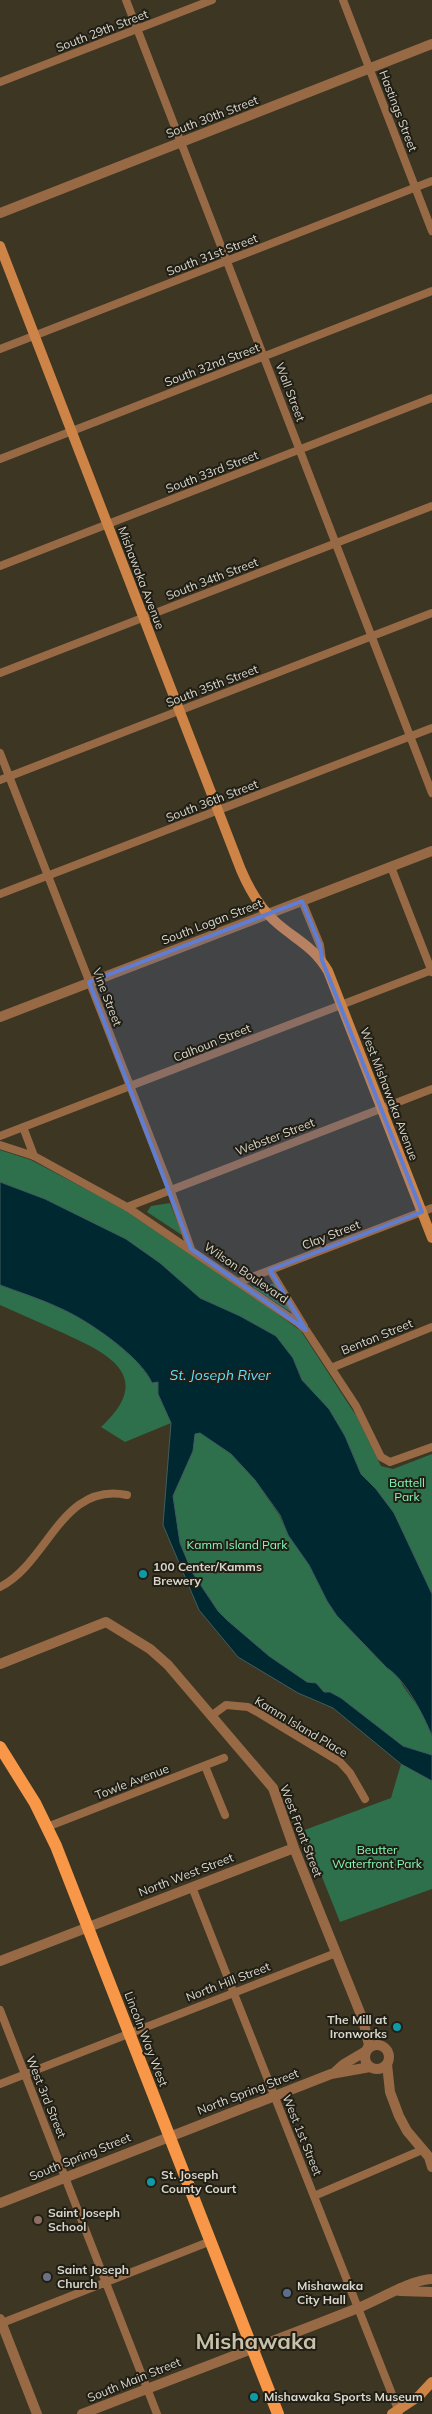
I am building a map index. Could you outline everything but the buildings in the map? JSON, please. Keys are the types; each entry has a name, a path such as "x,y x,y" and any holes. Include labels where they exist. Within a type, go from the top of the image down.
{"main road":[{"name":"Mishawaka Avenue","path":"0,246 246,883 268,914"},
{"name":"West Mishawaka Avenue","path":"268,914 278,924 306,943 322,960 342,1006 432,1238"},
{"name":"Lincoln Way West","path":"1,1750 31,1796 47,1827 88,1927 278,2414"},
{"path":"397,2413 419,2396 432,2382"}],"street":[{"name":"Wall Street","path":"126,0 432,793"},
{"name":"South 29th Street","path":"0,82 212,0"},
{"name":"Hastings Street","path":"343,0 432,231"},
{"name":"South 30th Street","path":"0,213 432,44"},
{"name":"South 31st Street","path":"0,349 432,181"},
{"name":"South 32nd Street","path":"0,459 432,292"},
{"name":"South 33rd Street","path":"0,566 432,398"},
{"name":"South 34th Street","path":"0,673 432,506"},
{"name":"South 35th Street","path":"0,780 432,613"},
{"name":"South 36th Street","path":"0,894 432,728"},
{"name":"Vine Street","path":"0,753 170,1190 191,1249"},
{"name":"South Logan Street","path":"0,1017 432,851"},
{"path":"391,867 432,971"},
{"name":"West Mishawaka Avenue","path":"302,901 320,945 322,960"},
{"name":"Calhoun Street","path":"0,1136 432,971"},
{"name":"Webster Street","path":"127,1207 432,1089"},
{"path":"23,1127 34,1156"},
{"name":"Wilson Boulevard","path":"0,1145 34,1156 127,1207 191,1249 306,1330 363,1419 381,1457 390,1462 432,1447"},
{"name":"Clay Street","path":"239,1282 432,1208"},
{"path":"270,1270 296,1310 306,1330"},
{"name":"Benton Street","path":"331,1368 432,1327"},
{"path":"0,1587 21,1574 64,1518 81,1502 99,1495 118,1493 127,1495"},
{"name":"West Front Street","path":"0,1664 106,1622 159,1657 273,1788 294,1848 363,2020 369,2045 366,2050"},
{"name":"Kamm Island Place","path":"211,1716 226,1705 248,1707 340,1762 350,1773 365,1799"},
{"name":"Towle Avenue","path":"47,1827 224,1758"},
{"path":"205,1766 225,1815"},
{"name":"North West Street","path":"0,1962 294,1848"},
{"name":"West 1st Street","path":"192,1886 359,2308 397,2413"},
{"name":"North Hill Street","path":"0,2084 336,1953"},
{"name":"West 3rd Street","path":"0,2010 157,2414"},
{"name":"West Front Street","path":"363,2020 380,2045"},
{"path":"314,2196 429,2158 407,2131 390,2092 365,2062 366,2050 373,2045 380,2045 388,2051 387,2064 390,2092"},
{"name":"North Spring Street","path":"336,2072 344,2064 366,2050"},
{"path":"371,2068 381,2068 387,2064"},
{"name":"North Spring Street","path":"169,2135 336,2072 371,2068"},
{"name":"South Spring Street","path":"0,2203 169,2135"},
{"path":"37,2414 1,2321 211,2241"},
{"name":"South Main Street","path":"82,2414 359,2308 400,2290 412,2282 432,2279"},
{"path":"400,2290 432,2292"}],"highlighted area":[{"path":"302,901 320,945 322,960 422,1212 270,1270 306,1330 191,1249 89,982"}],"green space":[{"name":"Battell Park","path":"0,1150 31,1160 120,1207 301,1331 357,1417 381,1466 393,1469 432,1454 432,1594 411,1550 376,1489 361,1474 345,1436 329,1409 302,1380 293,1358 276,1336 240,1316 200,1298 160,1263 78,1217 45,1199 0,1182"},
{"path":"170,1203 182,1235 147,1212 151,1206"},
{"path":"257,1283 264,1286 275,1283 292,1311 289,1311 253,1287"},
{"path":"0,1285 64,1310 114,1341 137,1362 152,1383 158,1382 158,1394 171,1423 125,1442 101,1427 117,1409 124,1394 125,1381 120,1369 110,1359 80,1341 0,1305"},
{"name":"Kamm Island Park","path":"200,1433 231,1454 255,1480 279,1515 288,1535 309,1565 327,1601 337,1616 387,1668 397,1674 421,1711 432,1736 432,1755 403,1746 341,1698 330,1692 324,1692 316,1683 307,1682 269,1656 218,1611 192,1572 180,1543 173,1496 193,1451 195,1434"},
{"name":"Beutter Waterfront Park","path":"401,1764 432,1779 432,1889 340,1922 314,1857 309,1852 299,1832 391,1798"}],"water":[{"name":"St. Joseph River","path":"0,1182 45,1199 126,1239 160,1263 200,1298 240,1316 276,1336 293,1358 302,1380 329,1409 345,1436 361,1474 376,1489 394,1513 432,1594 432,1736 419,1709 400,1680 337,1616 327,1601 309,1565 288,1535 280,1515 255,1480 231,1454 200,1433 195,1434 193,1451 173,1496 180,1543 192,1572 218,1611 228,1621 269,1656 307,1682 316,1683 324,1692 330,1692 341,1698 403,1746 432,1755 432,1781 401,1764 333,1708 298,1693 238,1657 199,1610 163,1525 171,1423 158,1394 158,1382 152,1383 137,1362 114,1341 87,1323 56,1306 0,1285"}],"place":[{"name":"100 Center/Kamms Brewery","path":"143,1574"},
{"name":"The Mill at Ironworks","path":"397,2027"},
{"name":"St. Joseph County Court","path":"151,2182"},
{"name":"Saint Joseph School","path":"38,2220"},
{"name":"Saint Joseph Church","path":"47,2277"},
{"name":"Mishawaka City Hall","path":"287,2293"},
{"name":"Mishawaka Sports Museum","path":"254,2397"}],"district":[{"name":"Mishawaka","path":"256,2341"}]}
